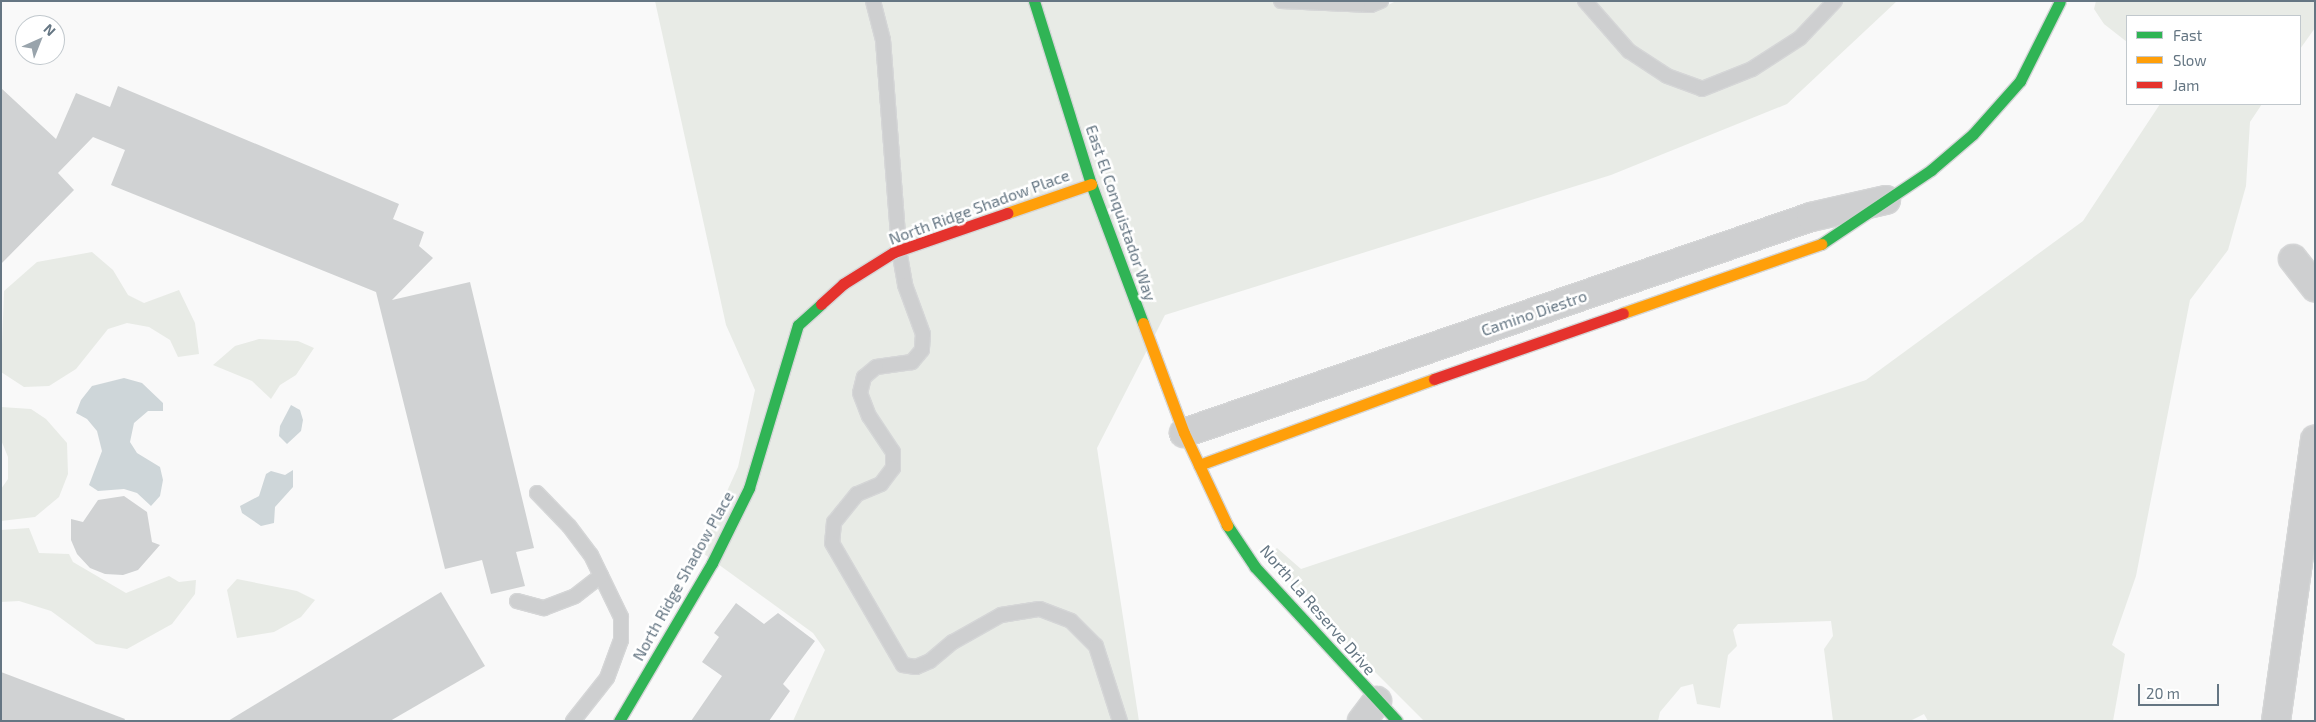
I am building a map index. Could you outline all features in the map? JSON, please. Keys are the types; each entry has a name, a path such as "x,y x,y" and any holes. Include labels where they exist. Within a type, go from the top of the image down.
{"street":[{"name":"East El Conquistador Way","path":"1034,1 1091,184 1184,433"},
{"name":"Camino Diestro","path":"1199,465 1305,423 1820,245 1931,170 1998,108 2020,81 2060,1"},
{"name":"North Ridge Shadow Place","path":"619,721 712,563 749,488 798,325 843,284 899,250 1091,184"},
{"name":"Camino Diestro","path":"1184,433 1811,217 1886,200"},
{"path":"2293,259 2315,287"},
{"name":"North La Reserve Drive","path":"1184,433 1227,524 1255,567 1369,711 1397,721"},
{"path":"2276,721 2315,440"}],"lane":[{"path":"872,1 883,40 899,250 905,285 923,334 922,350 912,362 876,367 864,378 860,393 869,416 893,452 892,468 881,484 857,494 834,522 832,543 841,563 903,665 916,668 930,661 953,642 1001,615 1040,610 1070,621 1096,646 1120,721"},
{"path":"1281,1 1371,5 1380,1"},
{"path":"1586,1 1629,51 1667,76 1702,89 1752,69 1800,38 1835,1"},
{"path":"537,493 569,526 600,576 621,618 621,640 607,678 573,721"},
{"path":"517,601 544,608 576,596 600,576"}],"shaded area":[{"path":"655,1 1309,1 1372,13 1396,1 1897,1 1787,104 1611,175 1165,315 1097,448 1139,721 793,721 825,650 813,633 700,551 738,467 755,390 726,325"},
{"path":"2096,1 2315,1 2315,28 2301,48 2301,15 2126,15 2126,41 2104,24 2094,9"},
{"path":"2159,105 2261,105 2250,122 2246,186 2228,250 2190,300 2136,576 2112,645 2125,654 2113,721 1928,721 1924,714 1910,721 1833,721 1824,649 1833,636 1831,621 1738,624 1733,630 1737,646 1728,655 1720,708 1697,704 1693,684 1681,687 1660,712 1658,721 1424,721 1351,648 1268,555 1277,548 1301,569 1866,380 2083,221"},
{"path":"92,252 113,270 128,295 144,303 179,290 195,323 199,354 178,357 170,340 149,327 127,323 108,329 76,369 49,386 24,387 1,372 4,291 37,262"},
{"path":"259,339 298,341 314,348 296,375 280,385 271,399 252,381 213,365 235,346"},
{"path":"124,378 142,383 163,403 163,411 148,411 134,423 130,442 137,453 160,467 163,480 160,496 151,506 137,493 124,489 98,491 89,485 102,451 97,431 87,419 76,413 81,400 92,386"},
{"path":"291,405 300,410 303,420 301,431 287,444 279,436 280,426"},
{"path":"1,407 31,409 46,419 67,443 68,474 59,497 35,517 1,521 1,489 8,479 8,457 1,440"},
{"path":"293,470 293,487 275,507 274,523 261,526 242,513 240,506 259,496 266,474 271,471 285,475"},
{"path":"29,528 39,553 69,554 73,562 126,593 169,576 179,582 196,580 195,594 172,624 127,649 96,644 51,611 19,601 1,602 1,530"},
{"path":"237,579 297,591 315,600 301,617 274,632 237,638 227,590"}],"building":[{"path":"118,86 399,204 393,219 424,232 419,246 433,258 392,300 470,282 534,548 516,552 525,586 491,594 482,560 445,569 376,292 111,185 125,150 93,137 58,173 74,190 1,264 1,88 56,139 76,93 110,107"},
{"path":"124,496 147,512 152,542 160,545 138,570 123,575 105,574 90,568 77,554 71,540 71,519 83,522 98,500"},
{"path":"441,592 485,666 390,721 228,721"},
{"path":"736,603 764,624 778,613 815,641 783,684 790,691 769,721 691,721 722,676 702,662 719,637 714,633"},
{"path":"1,672 125,719 124,721 1,721"}],"traffic: fast":[{"path":"1034,1 1091,184 1143,323"},
{"path":"1821,244 1931,170 1973,134 2020,81 2060,1"},
{"path":"619,721 712,563 749,488 798,325 821,304"},
{"path":"1227,525 1255,567 1397,721"}],"traffic: slow":[{"path":"1007,213 1091,184"},
{"path":"1623,313 1821,244"},
{"path":"1143,323 1184,433 1227,525"},
{"path":"1199,465 1434,379"}],"traffic: jam":[{"path":"821,304 843,284 894,252 1007,213"},
{"path":"1434,379 1623,313"}]}
